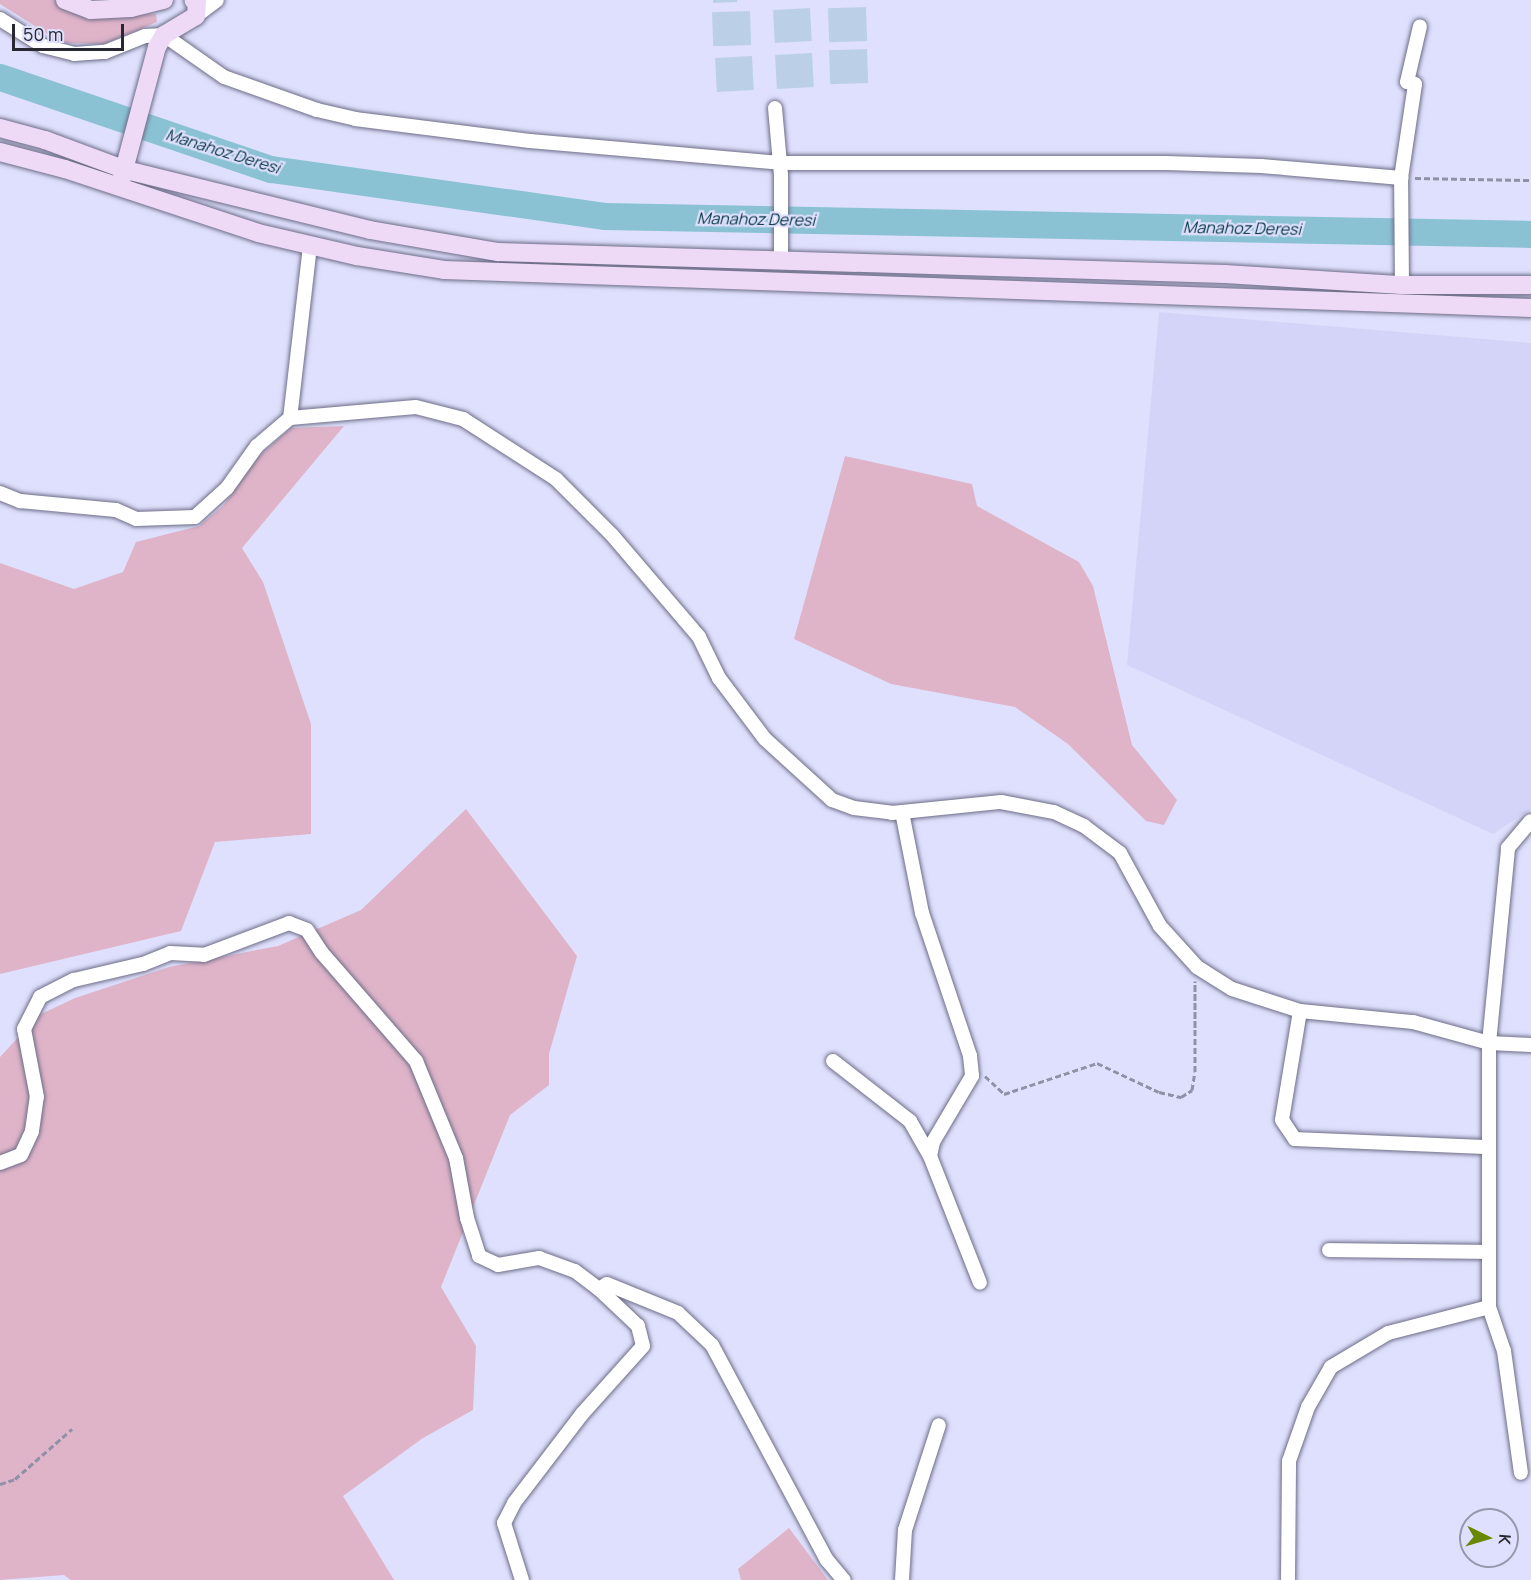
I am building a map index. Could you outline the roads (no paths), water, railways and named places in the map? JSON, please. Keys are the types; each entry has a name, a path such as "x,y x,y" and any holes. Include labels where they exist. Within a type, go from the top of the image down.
{"main road":[{"path":"65,0 91,9 131,8 164,0"},
{"path":"118,188 128,161 160,41 195,8"},
{"path":"0,128 128,161 370,230 498,252 781,256 1225,274 1402,285 1531,285"},
{"path":"0,152 310,246 401,265 506,274 1251,295 1531,308"}],"street":[{"path":"195,8 217,0"},
{"path":"0,19 43,46 74,54 105,52 145,36 160,41 224,77 355,119 530,141 780,169 1166,163 1261,166 1401,178"},
{"path":"1402,285 1405,265 1401,178 1414,84 1407,82 1420,26"},
{"path":"774,108 780,169 781,256"},
{"path":"290,418 310,246"},
{"path":"0,493 20,501 116,510 136,519 195,517 228,488 257,446 290,418 416,407 463,419 556,479 612,535 699,636 719,678 765,739 806,779 832,800 854,808 902,812 1001,802 1054,812 1084,826 1120,853 1160,926 1202,970 1232,989 1300,1011 1413,1022 1489,1043 1531,1045"},
{"path":"902,812 922,913 972,1076 933,1142 930,1156"},
{"path":"1521,1473 1504,1351 1489,1307 1489,1043 1508,848 1531,821"},
{"path":"0,1163 21,1155 32,1131 37,1097 24,1029 40,997 74,980 143,964 170,953 204,955 289,923 307,930 416,1061 438,1105 456,1158 467,1218 479,1256 498,1265 539,1258 575,1271 599,1289 638,1326 643,1346 582,1414 504,1522 522,1580"},
{"path":"1300,1011 1282,1120 1295,1139 1489,1146"},
{"path":"832,1061 910,1121 930,1156 980,1283"},
{"path":"1329,1250 1489,1252"},
{"path":"599,1289 607,1284 678,1313 712,1345 827,1560 844,1580"},
{"path":"1288,1580 1288,1461 1308,1407 1331,1367 1388,1332 1489,1307"},
{"path":"902,1580 905,1530 939,1425"}],"waterway":[{"name":"Manahoz Deresi","path":"0,77 271,169 604,216 1531,234"}]}
